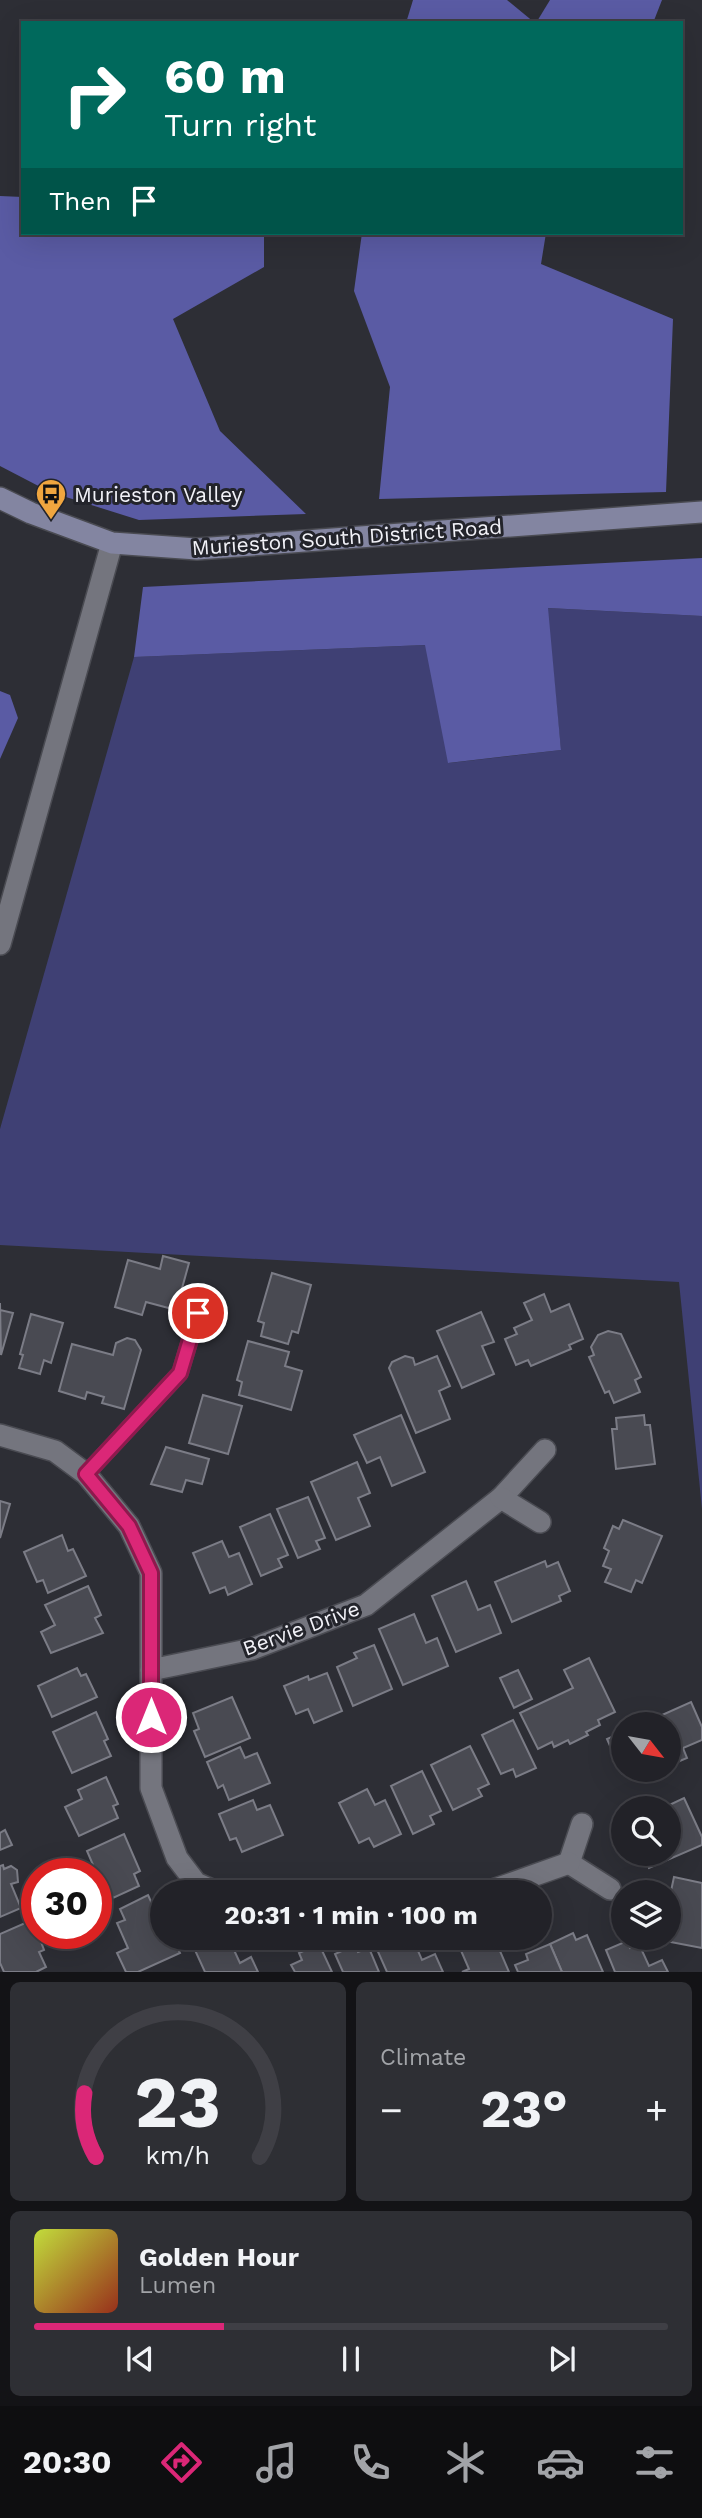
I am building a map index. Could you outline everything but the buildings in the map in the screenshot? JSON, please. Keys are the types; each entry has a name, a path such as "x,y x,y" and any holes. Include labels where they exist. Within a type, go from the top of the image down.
{"street":[{"name":"Murieston South District Road","path":"0,498 31,513 111,543 197,550 702,512"},
{"path":"0,944 111,543"},
{"path":"0,1435 55,1451 86,1474 129,1526 151,1573 151,1788 177,1858 194,1880"},
{"name":"Bervie Drive","path":"151,1670 252,1649 366,1605 501,1498 545,1450"},
{"path":"501,1498 540,1522"},
{"path":"569,1863 582,1824"},
{"path":"569,1863 610,1889"},
{"path":"521,1880 569,1863"}],"lane":[{"path":"86,1474 180,1373 198,1313"}],"shaded area":[{"path":"413,0 507,0 533,21 407,21"},
{"path":"550,0 662,0 654,21 537,21"},
{"path":"0,196 21,197 21,235 264,235 264,267 173,319 220,431 306,514 139,520 50,492 0,466"},
{"path":"362,235 546,235 541,264 673,319 666,492 379,499 390,387 354,291"},
{"path":"702,558 702,616 548,608 561,750 448,763 425,645 134,657 143,587"},
{"path":"547,608 702,616 702,1509 679,1282 0,1245 0,1129 134,657 426,645 449,763 561,750"},
{"path":"0,691 10,695 18,718 0,759"}],"place":[{"name":"Murieston Valley","path":"51,521"}],"route":[{"path":"151,1717 151,1573 129,1526 86,1474 180,1373 198,1313"}]}
